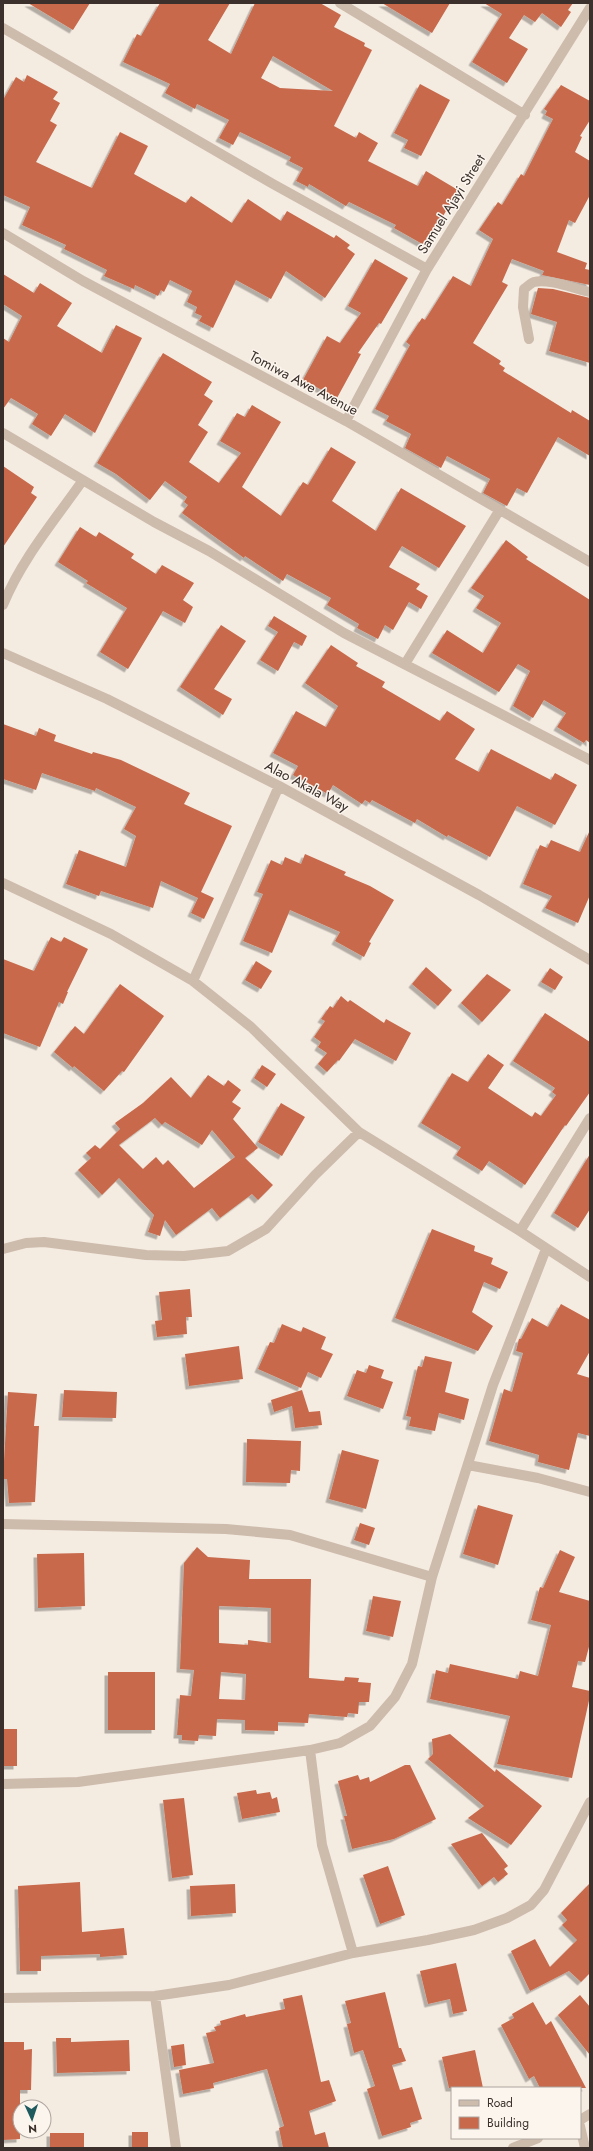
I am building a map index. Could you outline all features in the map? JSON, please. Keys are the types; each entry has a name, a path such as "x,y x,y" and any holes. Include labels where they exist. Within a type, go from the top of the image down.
{"street":[{"path":"340,3 524,115"},
{"name":"Samuel Ajayi Street","path":"346,421 427,269 590,8"},
{"path":"3,28 273,184 427,269"},
{"name":"Tomiwa Awe Avenue","path":"3,233 83,281 346,421 499,511 590,562"},
{"path":"529,339 523,307 524,290 534,282 549,281 569,288 590,292"},
{"path":"3,433 154,522 209,551 344,632 590,760"},
{"path":"3,605 8,593 27,561 83,480"},
{"path":"405,664 499,511"},
{"name":"Alao Akala Way","path":"3,653 107,699 279,786 479,895 590,960"},
{"path":"193,981 279,786"},
{"path":"3,883 111,934 193,981 251,1027 359,1132 520,1231 590,1277"},
{"path":"520,1231 590,1118"},
{"path":"3,1250 26,1244 44,1242 146,1255 184,1256 228,1251 266,1229 315,1175 359,1132"},
{"path":"3,1784 78,1782 310,1750 340,1743 370,1726 395,1697 412,1664 432,1577 493,1385 546,1249"},
{"path":"468,1465 538,1478 590,1492"},
{"path":"3,1524 226,1529 290,1535 432,1577"},
{"path":"310,1750 322,1845 353,1953"},
{"path":"3,1998 155,1996 229,1985 353,1953 428,1940 474,1930 507,1918 531,1905 544,1890 590,1802"},
{"path":"155,1996 176,2148"},
{"path":"581,2119 590,2114"},
{"path":"581,2130 586,2148"},
{"path":"513,2148 536,2139"}],"building":[{"path":"28,3 90,3 73,30"},
{"path":"160,3 230,3 208,40 231,54 255,3 320,3 341,15 334,27 365,43 364,46 372,50 334,126 356,138 359,132 378,143 368,161 418,186 426,171 458,190 426,246 394,228 396,225 349,202 346,206 309,184 308,187 296,181 303,168 289,161 291,157 240,132 233,145 219,138 229,120 197,104 195,109 165,93 170,84 123,62 137,34 141,36","holes":["273,56 333,91 280,88 261,78"]},
{"path":"382,3 450,3 432,33"},
{"path":"484,3 573,3 568,10 571,12 561,27 542,13 535,22 524,15 509,38 528,49 507,83 472,62 502,14"},
{"path":"27,75 58,92 53,99 60,103 50,121 57,125 36,162 92,188 120,132 148,146 134,174 186,203 191,196 232,223 248,199 281,221 287,211 334,238 336,235 350,245 347,248 355,254 325,298 286,271 271,299 236,280 213,328 199,321 202,316 195,313 197,307 187,302 192,291 170,280 164,292 161,290 158,296 135,285 134,289 104,276 107,270 64,249 66,245 22,225 30,207 3,195 3,100 16,77 24,82"},
{"path":"420,84 450,100 421,156 404,148 408,140 394,133"},
{"path":"561,85 590,101 590,120 580,136 582,137 575,152 590,161 590,195 575,223 569,220 557,252 587,263 585,269 590,270 590,285 542,275 544,271 512,259 502,282 508,285 473,343 501,361 499,364 505,368 503,371 571,413 572,410 590,421 590,456 558,437 527,493 517,488 507,506 483,493 490,479 447,456 441,468 405,448 411,434 386,421 389,416 375,409 410,345 406,342 422,318 425,320 453,276 471,286 493,239 479,230 498,202 502,205 521,174 524,176 553,119 545,115 547,111 544,109"},
{"path":"375,259 408,278 381,324 379,323 358,353 361,354 337,398 303,380 327,336 340,343 361,313 348,306"},
{"path":"3,274 34,293 40,283 72,303 57,326 102,353 116,325 142,338 95,433 65,414 51,436 32,424 38,414 11,398 3,409 3,338 9,342 22,316 3,304"},
{"path":"538,288 553,289 590,298 590,363 549,351 557,322 531,314"},
{"path":"163,353 212,382 204,395 213,401 198,425 208,432 189,462 219,483 241,453 220,441 237,413 245,417 252,405 281,422 242,487 281,516 303,482 308,485 331,447 356,462 332,501 376,531 401,488 466,526 439,568 402,546 389,567 420,584 416,589 428,596 421,609 409,602 393,630 385,625 378,639 357,628 359,624 327,605 331,598 287,574 283,581 245,556 244,558 182,513 188,505 184,502 187,497 165,481 150,500 116,474 97,463"},
{"path":"3,466 34,487 31,493 37,497 3,547"},
{"path":"80,527 96,537 99,532 134,554 131,558 156,574 162,565 194,583 183,600 193,607 185,623 163,611 128,669 100,652 127,608 86,583 88,581 58,562"},
{"path":"506,540 528,557 526,559 590,600 590,743 586,740 584,743 557,727 566,713 544,700 533,718 513,706 530,671 518,664 499,692 432,653 447,630 483,653 501,623 476,608 484,596 471,588"},
{"path":"274,616 307,636 302,646 294,642 278,671 260,660 278,632 268,626"},
{"path":"221,625 246,641 214,689 232,699 223,715 180,687"},
{"path":"331,645 358,663 356,666 385,682 382,687 440,721 447,711 475,729 455,759 479,772 491,749 551,780 555,773 577,785 555,825 517,806 490,857 448,835 447,837 417,819 415,823 372,800 370,803 365,800 362,804 333,785 328,794 293,775 298,766 273,753 296,711 326,727 338,706 305,683"},
{"path":"3,724 36,736 39,728 56,735 54,741 92,754 93,752 121,760 190,793 184,804 232,826 201,892 214,898 204,919 191,913 198,898 161,881 153,908 101,891 99,896 66,884 79,850 126,867 136,836 124,829 136,807 96,788 95,791 42,773 36,790 3,779"},
{"path":"590,830 590,895 578,923 545,908 552,896 523,884 540,845 547,848 551,840 580,852"},
{"path":"305,854 346,872 344,875 370,886 394,900 369,942 371,943 364,957 335,941 340,932 290,910 272,953 243,941 263,894 257,892 271,860 282,865 285,857 301,864"},
{"path":"51,937 61,942 64,937 88,949 67,992 63,1004 59,1002 40,1047 3,1033 3,959 34,971"},
{"path":"256,961 272,971 261,989 245,980"},
{"path":"426,967 452,990 438,1006 412,984"},
{"path":"550,968 563,977 555,990 541,982"},
{"path":"487,974 511,990 482,1022 461,1003"},
{"path":"120,984 164,1016 124,1072 122,1071 104,1091 74,1066 73,1068 54,1052 75,1026 84,1034"},
{"path":"341,996 348,1002 350,1000 384,1023 386,1019 411,1033 396,1061 355,1039 339,1061 338,1060 327,1072 318,1064 327,1053 318,1047 321,1042 314,1037 325,1021 321,1019 330,1006 333,1008"},
{"path":"545,1013 590,1042 590,1092 566,1126 565,1125 525,1185 489,1161 482,1171 456,1155 461,1147 421,1123 452,1073 468,1082 488,1054 504,1065 488,1088 532,1117 535,1112 541,1116 556,1095 552,1092 555,1088 513,1061"},
{"path":"262,1065 276,1074 267,1087 254,1078"},
{"path":"208,1075 224,1086 228,1080 241,1090 232,1102 241,1108 233,1119 258,1148 245,1158 273,1185 258,1200 252,1194 220,1218 212,1208 176,1235 165,1220 160,1236 148,1232 154,1215 119,1178 102,1195 78,1170 91,1158 86,1153 95,1145 100,1149 120,1129 115,1123 143,1103 171,1077 191,1098","holes":["155,1118 162,1125 165,1122 202,1145 212,1130 235,1157 194,1188 168,1160 163,1165 156,1157 143,1169 119,1145"]},
{"path":"281,1103 305,1117 282,1156 258,1142"},
{"path":"590,1154 590,1209 578,1228 554,1213"},
{"path":"432,1229 475,1246 474,1251 493,1258 491,1264 508,1272 500,1289 484,1282 472,1312 493,1326 478,1351 395,1318"},
{"path":"190,1289 192,1317 186,1317 187,1334 157,1337 155,1321 162,1320 159,1292"},
{"path":"561,1304 590,1320 590,1351 577,1374 590,1378 590,1436 578,1433 569,1470 538,1462 539,1455 489,1441 504,1389 512,1392 523,1353 516,1351 519,1339 521,1339 532,1318 548,1327"},
{"path":"282,1324 301,1332 303,1327 326,1337 321,1349 333,1354 321,1378 308,1372 301,1388 258,1369 270,1342 274,1343"},
{"path":"239,1346 243,1379 189,1386 185,1354"},
{"path":"425,1356 452,1362 445,1392 469,1399 464,1420 439,1413 435,1431 409,1426 411,1417 406,1416 418,1366 422,1367"},
{"path":"369,1365 384,1370 381,1378 393,1382 383,1409 347,1396 357,1370 366,1373"},
{"path":"64,1390 117,1392 116,1418 62,1417"},
{"path":"302,1390 309,1412 320,1411 322,1425 295,1428 292,1406 274,1412 271,1400"},
{"path":"8,1392 37,1394 34,1426 39,1426 35,1502 9,1503 7,1479 3,1479"},
{"path":"247,1439 301,1441 300,1471 291,1470 290,1483 246,1482"},
{"path":"342,1450 379,1460 366,1509 329,1499"},
{"path":"478,1505 513,1515 498,1565 463,1554"},
{"path":"360,1523 375,1528 369,1545 354,1540"},
{"path":"197,1547 208,1557 250,1560 249,1579 311,1579 309,1678 344,1681 345,1677 359,1678 358,1682 371,1683 369,1702 359,1702 358,1714 348,1713 347,1717 309,1714 308,1723 278,1722 278,1731 245,1730 245,1720 217,1719 216,1736 199,1735 198,1741 182,1740 182,1735 177,1735 180,1695 191,1696 194,1670 180,1669 184,1563","holes":["219,1606 271,1608 271,1643 248,1640 248,1645 219,1643","221,1672 246,1674 245,1700 219,1699"]},
{"path":"560,1550 575,1557 559,1592 590,1601 590,1643 585,1662 578,1661 572,1687 590,1691 590,1696 572,1778 497,1764 510,1716 430,1699 436,1670 448,1673 450,1664 518,1679 520,1671 538,1676 551,1625 531,1620 540,1587 543,1588"},
{"path":"84,1553 85,1606 38,1608 37,1554"},
{"path":"373,1596 401,1601 393,1637 366,1631"},
{"path":"108,1672 155,1672 155,1730 108,1730"},
{"path":"3,1729 17,1729 17,1766 3,1766"},
{"path":"450,1734 495,1772 496,1769 542,1806 511,1845 468,1818 484,1806 428,1759 433,1754 432,1739"},
{"path":"405,1765 410,1765 436,1819 394,1839 352,1849 344,1816 347,1816 338,1781 358,1775 360,1780 369,1777 370,1782"},
{"path":"256,1790 257,1794 270,1792 272,1799 277,1797 280,1812 242,1819 237,1793"},
{"path":"184,1798 193,1875 172,1878 163,1800"},
{"path":"482,1833 508,1866 504,1869 508,1874 498,1882 494,1877 482,1886 451,1844"},
{"path":"388,1866 405,1915 380,1924 363,1875"},
{"path":"80,1882 82,1932 124,1928 127,1955 100,1957 100,1954 41,1956 41,1971 20,1971 18,1886"},
{"path":"590,1883 590,1973 581,1982 569,1971 530,1991 511,1951 535,1939 550,1967 577,1940 562,1925 567,1920 561,1913"},
{"path":"235,1884 236,1913 191,1916 190,1886"},
{"path":"456,1963 467,2011 453,2014 450,1999 428,2004 420,1971"},
{"path":"385,1992 399,2048 401,2048 406,2061 392,2065 400,2090 412,2087 422,2119 410,2123 411,2127 382,2136 367,2089 375,2086 363,2050 354,2053 347,2024 351,2023 345,2001"},
{"path":"302,1995 321,2082 329,2080 336,2101 309,2111 315,2135 325,2132 329,2148 283,2148 279,2128 284,2126 267,2069 213,2083 214,2088 183,2094 179,2070 214,2063 206,2033 216,2031 214,2027 221,2025 220,2021 245,2014 246,2017 285,2009 283,1999"},
{"path":"580,1995 590,2007 590,2055 558,2015"},
{"path":"533,2002 546,2025 551,2021 586,2088 540,2087 534,2076 529,2079 501,2025 514,2018 512,2014"},
{"path":"56,2038 71,2038 71,2042 129,2040 130,2071 57,2073"},
{"path":"3,2042 24,2042 24,2050 32,2049 31,2090 20,2090 20,2099 12,2099 12,2139 20,2139 3,2140"},
{"path":"184,2044 186,2065 174,2067 171,2046"},
{"path":"475,2050 483,2087 449,2088 442,2057"},
{"path":"132,2132 148,2132 148,2148 132,2148"},
{"path":"52,2133 84,2133 84,2148 50,2148"}]}
